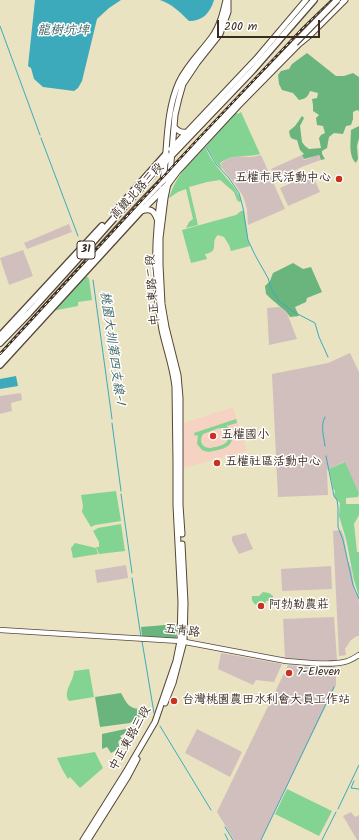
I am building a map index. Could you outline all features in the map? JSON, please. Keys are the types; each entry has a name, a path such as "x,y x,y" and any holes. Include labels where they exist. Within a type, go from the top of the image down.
{"main road":[{"path":"172,148 175,115 183,84 197,63 220,34 228,12 227,0"},
{"path":"170,174 170,112 173,97 183,75 199,52 213,37 220,24 227,0"},
{"name":"高鐵北路三段","path":"0,343 165,162 172,148 256,59 306,0"},
{"name":"高鐵北路三段","path":"0,336 169,155 253,70 314,0"},
{"name":"高鐵北路三段","path":"0,365 162,190 170,174 177,166 337,0"},
{"name":"高鐵北路三段","path":"0,358 240,105 345,0"},
{"path":"304,32 304,40"},
{"path":"174,127 180,132 187,132"},
{"name":"中正東路二段","path":"165,162 166,182 160,238 160,265 162,304 178,375 180,398 180,506 185,603 182,641"},
{"name":"中正東路二段","path":"162,190 156,245 158,304 162,329 174,376 175,387 176,504 182,641"},
{"path":"140,212 152,210 158,220"},
{"path":"107,221 118,214"},
{"path":"17,325 31,304"},
{"path":"32,330 44,311"},
{"name":"中正東路三段","path":"83,840 155,722 182,641"},
{"name":"中正東路三段","path":"88,840 127,778 157,724 173,683 182,641"}],"street":[{"name":"五青路","path":"0,630 182,641 297,662 338,663 345,662 359,655"}],"shaded area":[{"path":"261,155 285,209 248,225 247,209 243,196 222,168 221,163 227,159 237,156 251,157"},
{"path":"302,155 304,160 318,155 321,160 276,179 271,169"},
{"path":"312,174 320,192 288,206 280,188"},
{"path":"69,224 72,232 27,249 24,243"},
{"path":"23,250 33,276 9,285 0,258"},
{"path":"280,307 287,313 297,339 269,345 267,308"},
{"path":"350,353 359,372 359,493 344,462 327,470 328,495 278,497 272,374 328,363"},
{"path":"21,393 22,400 11,403 12,411 0,414 0,396"},
{"name":"五權國小","path":"233,407 247,451 183,468 184,423"},
{"path":"341,530 344,537 348,562 351,567 355,592 358,594 359,636 351,640 345,649 346,655 339,656 333,531"},
{"path":"246,533 253,549 239,554 232,541 232,537"},
{"path":"126,565 128,578 97,583 95,570"},
{"path":"331,566 332,589 282,591 281,569"},
{"path":"334,617 337,660 285,658 283,619"},
{"path":"221,653 282,664 274,682 256,680 253,685 218,669"},
{"path":"288,665 318,668 336,667 336,685 261,840 234,840 217,812"},
{"path":"197,729 242,752 230,777 185,753"},
{"path":"351,812 355,817 359,815 359,840 357,840 343,816"}],"green space":[{"path":"307,53 336,76 344,76 353,73 359,77 359,111 357,110 353,112 351,125 346,126 343,134 334,133 329,137 327,148 322,151 325,159 321,160 319,155 304,159 302,155 304,154 300,150 297,140 291,137 289,131 295,126 302,116 304,118 300,126 302,142 309,149 321,148 319,138 325,133 323,126 317,125 316,118 319,115 313,111 312,99 317,98 318,93 310,91 306,97 299,100 293,93 282,90 279,84 278,75 281,71 289,69 292,64"},
{"path":"236,112 238,114 241,112 260,154 230,158 220,163 222,169 217,164 206,146"},
{"path":"359,126 357,146 358,159 356,163 353,160 351,152 351,130"},
{"path":"205,147 218,169 236,190 241,201 239,202 237,200 234,192 220,180 189,187 198,225 186,228 189,222 193,219 186,189 169,198 179,176"},
{"path":"241,211 244,211 250,246 231,251 224,237 218,235 214,241 213,251 205,254 207,259 191,263 182,230 236,215"},
{"path":"293,263 303,269 311,267 322,292 307,298 306,302 295,307 299,316 290,317 286,311 266,294 265,286 270,281 273,273"},
{"path":"85,276 89,279 92,300 78,302 78,306 52,311"},
{"path":"236,419 237,423 226,426 232,434 230,445 220,450 208,452 202,450 197,444 198,435 195,436 194,433","holes":["219,428 225,429 229,434 229,438 223,445 210,448 203,445 201,441 203,434"]},
{"path":"345,462 359,493 358,497 346,498 346,504 359,504 359,515 354,524 357,552 359,552 359,597 346,539 339,516 340,503 334,497 335,491 329,469"},
{"path":"116,491 121,521 91,527 82,512 83,506 81,495"},
{"path":"121,524 125,551 99,554 96,547 99,547 99,542 93,531 98,528"},
{"path":"75,543 96,548 98,554 73,558 71,548"},
{"path":"263,592 269,593 273,596 273,600 266,601 265,604 258,606 253,602 252,596 259,596"},
{"path":"177,624 176,639 142,636 141,627"},
{"path":"89,669 94,697 69,701 67,694 74,671"},
{"path":"121,693 131,707 142,709 142,715 130,723 100,727 95,697"},
{"path":"130,728 128,732 120,736 122,739 118,742 120,748 111,753 107,747 102,749 102,734"},
{"path":"95,752 103,768 80,788 70,777 68,779 57,758"},
{"path":"287,789 332,811 319,836 275,814"}],"water":[{"name":"龍樹坑埤","path":"35,0 121,0 97,19 82,81 78,88 74,91 43,87 34,79 31,68 28,66"},
{"path":"160,0 214,0 208,12 202,18 189,21 179,11"},
{"path":"16,376 18,386 0,389 0,379"}],"waterway":[{"name":"桃園大圳第四支線-1","path":"0,26 40,135"},
{"name":"桃園大圳第四支線-1","path":"41,138 78,236"},
{"path":"206,147 216,164 229,178 239,193 248,240 268,278 271,288 279,301 292,311 315,323 319,337 328,357"},
{"name":"桃園大圳第四支線-1","path":"93,280 112,419"},
{"path":"325,417 323,435 325,446"},
{"name":"桃園大圳第四支線-1","path":"112,423 121,491"},
{"path":"326,456 334,496 337,500 338,527 343,540 353,585 359,599"},
{"name":"桃園大圳第四支線-1","path":"121,494 132,573"},
{"name":"桃園大圳第四支線-1","path":"132,578 141,637"},
{"name":"桃園大圳第四支線-1","path":"142,641 154,713"},
{"path":"261,840 334,687"},
{"name":"桃園大圳第四支線-1","path":"160,726 211,810"},
{"path":"338,809 359,765"},
{"path":"354,781 351,788 359,789"},
{"path":"322,840 336,812"},
{"name":"桃園大圳第四支線-1","path":"225,827 233,840"},
{"name":"桃園大圳第四支線-1","path":"225,834 228,840"}],"railway":[{"path":"0,354 198,139 301,30 332,0"}],"place":[{"name":"五權市民活動中心","path":"339,179"},
{"name":"五權國小","path":"213,436"},
{"name":"五權社區活動中心","path":"217,463"},
{"name":"阿勃勒農莊","path":"261,606"},
{"name":"7-Eleven","path":"289,673"},
{"name":"台灣桃園農田水利會大員工作站","path":"174,701"}]}
